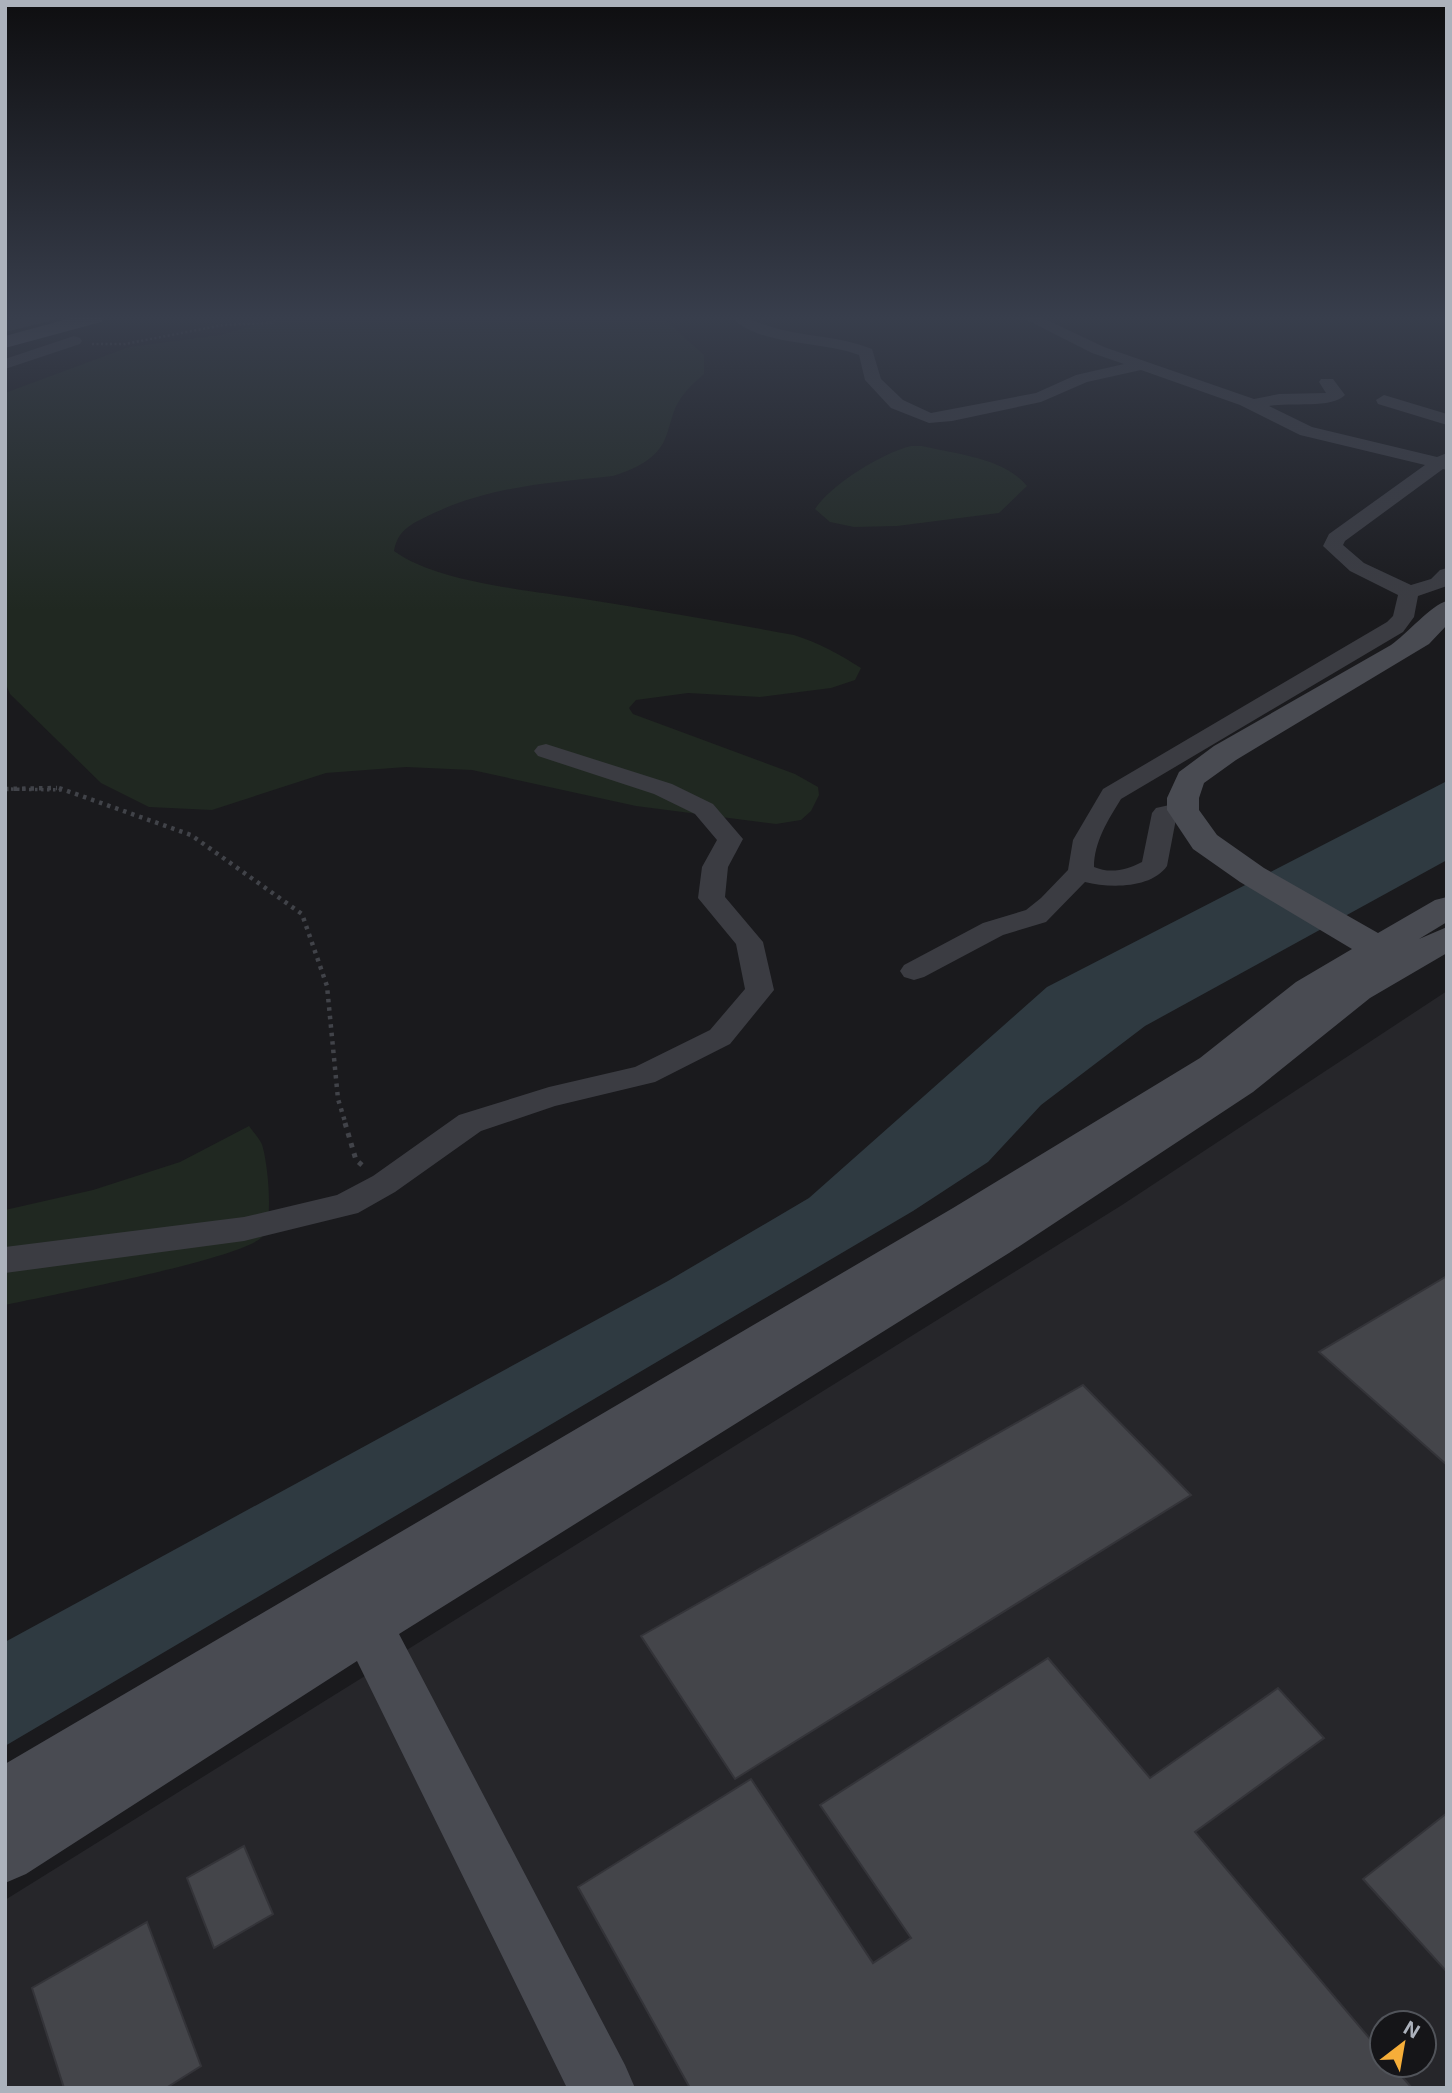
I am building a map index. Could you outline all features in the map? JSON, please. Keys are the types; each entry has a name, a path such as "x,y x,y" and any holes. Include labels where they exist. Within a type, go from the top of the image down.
{"street":[{"path":"924,416 929,418 955,416"},
{"path":"1275,416 1306,432 1444,462"},
{"path":"1444,462 1336,538 1333,546 1357,567 1409,592 1438,583 1447,574"},
{"path":"1081,871 1079,859 1097,816 1112,794 1395,627 1403,617 1409,592"},
{"path":"1447,609 1419,638 1401,651 1225,752 1190,779 1183,797 1183,810 1206,842 1252,875 1378,948 1447,938"},
{"path":"5,1260 244,1229 346,1205 384,1184 470,1123 549,1097 644,1075 720,1037 760,990 749,942 711,898 715,867 730,839 704,809 663,789 547,751"},
{"path":"1081,871 1107,879 1142,874 1154,866 1165,813 1183,810"},
{"path":"914,971 993,929 1036,916 1051,904 1081,871"},
{"path":"5,1796 1003,1198 1214,1067 1309,990 1447,906"},
{"path":"5,1853 367,1625 995,1242 1239,1083 1357,990 1378,948"},
{"path":"367,1625 602,2088"}],"path":[{"path":"5,789 59,789 191,835 302,914 327,986 338,1098 356,1160 384,1184"}],"shaded area":[{"path":"5,416 673,416 661,446 644,463 613,476 522,487 456,504 408,527 399,537 394,551 435,571 485,584 794,635 820,645 861,668 855,680 831,688 760,697 688,693 636,700 629,708 633,714 795,774 818,787 819,795 811,811 801,820 776,824 636,806 472,770 406,767 326,773 212,810 149,807 101,783 10,694 5,682"},
{"path":"911,446 979,458 1006,469 1027,486 999,513 897,526 854,527 830,522 815,509 833,490 858,471"},
{"path":"1447,781 1447,860 1145,1026 1041,1105 988,1162 913,1211 5,1746 5,1642 668,1281 809,1198 1047,987"},
{"path":"1447,991 1447,2088 5,2088 5,1900 1122,1205"},
{"path":"249,1126 262,1145 267,1168 269,1208 266,1230 262,1237 247,1246 183,1266 5,1305 5,1210 93,1190 180,1162"}],"building":[{"path":"1447,1276 1447,1465 1319,1352"},
{"path":"1083,1385 1191,1495 735,1779 641,1636"},
{"path":"1048,1658 1150,1778 1278,1688 1324,1738 1195,1832 1368,2036 1368,2079 1404,2079 1412,2088 690,2088 578,1887 751,1779 873,1963 911,1938 820,1805"},
{"path":"1447,1813 1447,1972 1363,1879"},
{"path":"244,1846 273,1914 214,1948 187,1878"},
{"path":"147,1922 201,2066 166,2088 64,2088 32,1988"}]}
